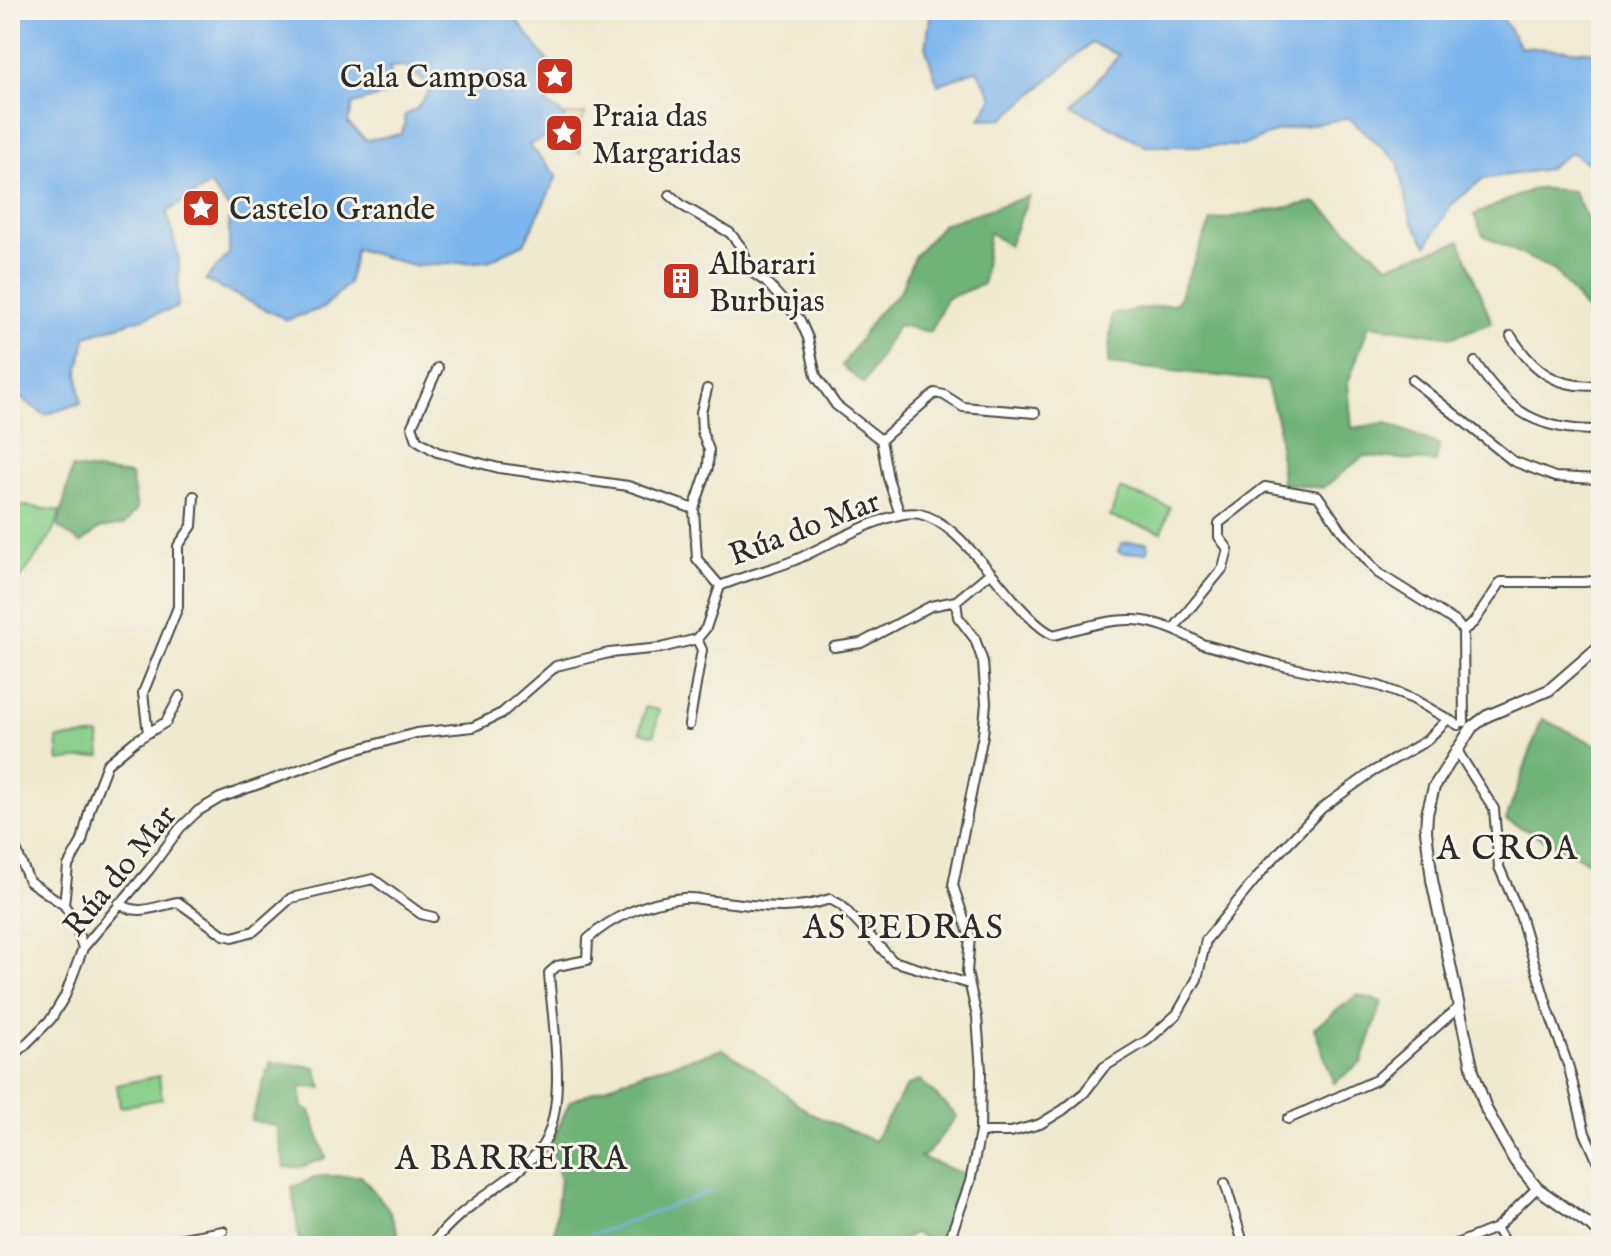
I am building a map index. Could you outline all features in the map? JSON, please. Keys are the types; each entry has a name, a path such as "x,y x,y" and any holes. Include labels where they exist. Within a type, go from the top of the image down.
{"main road":[{"path":"1601,645 1549,690 1465,725 1463,738 1434,787 1426,831 1432,880 1459,1007 1473,1071 1486,1109 1515,1161 1537,1188 1601,1233"}],"street":[{"path":"670,195 730,233 742,248 750,271 766,282 800,320 808,338 816,376 836,405 881,440 888,478 900,515"},
{"path":"1511,336 1526,359 1541,372 1584,387 1601,385"},
{"path":"1475,362 1488,382 1510,404 1534,419 1568,430 1601,430"},
{"path":"438,368 412,426 417,440 437,452 499,468 628,486 694,509"},
{"path":"1412,380 1513,461 1555,477 1601,479"},
{"path":"707,389 701,412 702,432 709,450 708,467 694,509 697,559 720,586"},
{"path":"881,440 935,393 963,407 1035,413"},
{"path":"1174,628 1223,568 1228,549 1219,537 1219,523 1265,487 1318,496 1342,531 1378,573 1456,622 1463,631 1465,725"},
{"path":"148,733 143,693 178,607 178,546 192,526 194,496"},
{"name":"Rúa do Mar","path":"10,1060 51,1019 65,996 83,948 180,828 198,811 220,798 348,752 416,733 473,727 502,713 556,666 609,653 661,648 697,639 706,628 720,586 795,560 836,539 900,515 915,513 931,518 954,535 1039,628 1054,635 1114,620 1147,620 1174,628 1202,644 1397,692 1465,725"},
{"path":"834,647 861,643 931,606 956,601 991,572"},
{"path":"1463,631 1474,622 1501,582 1601,580"},
{"path":"947,1246 970,1182 980,1132 981,1071 977,1017 967,972 970,937 953,885 983,735 986,703 983,662 975,639 958,617 956,601"},
{"path":"689,725 702,650 697,639"},
{"path":"64,905 68,866 82,841 90,808 107,764 135,741 166,722 180,696"},
{"path":"980,1132 1011,1132 1040,1124 1084,1093 1104,1067 1148,1040 1177,1014 1197,979 1206,940 1267,865 1322,808 1372,772 1426,741 1448,719"},
{"path":"1456,749 1494,809 1499,867 1520,915 1569,1068 1585,1133 1601,1169"},
{"path":"10,835 29,881 64,905 73,918 83,948"},
{"path":"119,903 128,910 146,910 178,902 224,935 233,937 254,931 291,898 373,879 421,914 433,917"},
{"path":"431,1246 445,1226 526,1165 544,1144 553,1119 557,1088 549,973 557,966 587,960 588,939 601,926 644,906 684,898 786,909 830,899 841,905 893,961 969,984"},
{"path":"1288,1119 1376,1080 1459,1007"},
{"path":"1225,1183 1244,1246"},
{"path":"1451,1246 1496,1228 1537,1188"},
{"path":"1496,1228 1507,1246"},
{"path":"138,1246 223,1231"}],"green space":[{"path":"1535,188 1573,191 1601,246 1601,307 1595,321 1555,271 1483,235 1474,215"},
{"path":"1029,196 1009,246 989,232 983,284 946,299 931,332 898,325 864,384 842,366 876,315 900,292 914,257 943,224"},
{"path":"1315,202 1388,265 1460,241 1492,323 1453,337 1369,325 1348,383 1352,428 1387,423 1439,445 1436,462 1364,456 1323,488 1282,483 1278,424 1266,381 1108,364 1112,314 1177,303 1211,221"},
{"path":"72,468 131,475 137,509 124,525 100,528 81,543 58,527"},
{"path":"1120,489 1170,507 1162,532 1110,517"},
{"path":"10,504 60,511 51,535 10,598"},
{"path":"645,707 659,710 654,735 640,732"},
{"path":"1542,719 1601,747 1601,868 1506,820"},
{"path":"99,735 101,756 59,761 57,739"},
{"path":"1357,995 1382,1002 1362,1062 1334,1083 1314,1028"},
{"path":"723,1049 811,1114 874,1141 906,1087 920,1080 957,1116 927,1154 920,1157 964,1174 939,1246 914,1233 892,1246 553,1246 560,1178 551,1145 570,1101 641,1073"},
{"path":"270,1062 315,1067 322,1088 300,1087 303,1108 310,1111 326,1158 301,1167 285,1168 276,1126 251,1120"},
{"path":"159,1076 162,1099 120,1107 117,1085"},
{"path":"320,1176 361,1176 388,1208 403,1246 300,1246 292,1187"}],"sand":[{"name":"Praia das Margaridas","path":"585,114 578,130 580,153 549,135 561,116"}],"water":[{"path":"10,10 509,10 554,69 547,104 566,117 549,135 529,145 557,176 524,244 488,261 414,266 356,249 348,284 323,308 287,320 205,280 229,254 229,209 210,185 167,212 179,259 178,307 86,336 78,373 81,403 45,415 10,391","holes":["404,66 432,88 416,109 404,116 401,134 366,140 348,123 353,104 384,95 395,85 389,67"]},
{"path":"931,10 1498,10 1520,47 1601,52 1601,160 1586,162 1571,152 1547,169 1483,179 1451,205 1427,245 1411,220 1398,162 1349,118 1280,130 1242,146 1146,146 1074,107 1119,55 1091,43 1005,118 980,119 993,97 977,70 938,85 926,50"},
{"path":"1147,542 1148,552 1123,554 1118,551 1122,543"}],"waterway":[{"path":"562,1246 711,1191"}],"place":[{"name":"Cala Camposa","path":"555,76"},
{"name":"Praia das Margaridas","path":"564,133"},
{"name":"Castelo Grande","path":"201,208"},
{"name":"Albarari Burbujas","path":"681,281"}],"district":[{"name":"A CROA","path":"1508,847"},
{"name":"AS PEDRAS","path":"904,926"},
{"name":"A BARREIRA","path":"512,1157"}]}
